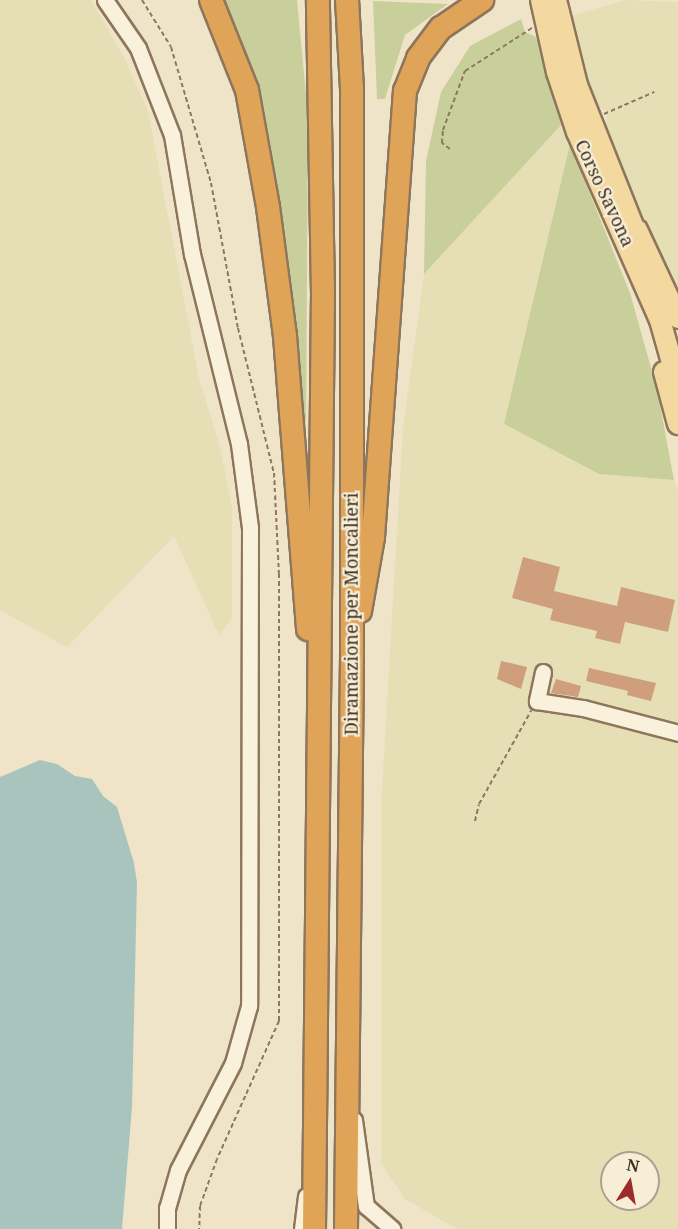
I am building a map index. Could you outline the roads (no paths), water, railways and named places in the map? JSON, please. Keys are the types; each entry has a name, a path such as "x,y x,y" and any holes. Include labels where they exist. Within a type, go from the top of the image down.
{"highway":[{"path":"211,0 247,90 268,207 288,359 320,770"},
{"name":"Diramazione per Moncalieri","path":"314,1229 320,770 323,148 318,0"},
{"name":"Diramazione per Moncalieri","path":"346,1229 352,654 352,88 347,0"},
{"path":"352,654 373,537 396,212 408,80 418,58 441,28 482,0"}],"main road":[{"name":"Corso Savona","path":"556,0 577,85 631,217 678,353"},
{"name":"Corso Savona","path":"542,8 560,82 597,180 627,238 660,320 678,384"},
{"path":"597,180 659,356 678,424"},
{"path":"631,217 678,318"}],"street":[{"path":"105,0 138,48 172,135 192,254 239,444 250,528 249,1006 233,1064 178,1170 167,1208 167,1229"},
{"path":"543,672 537,701 582,708 678,734"},
{"path":"346,1087 361,1148 366,1206 374,1222 392,1229"},
{"path":"302,1229 315,1164"}],"water":[{"path":"40,760 57,764 75,776 92,779 103,796 117,807 134,863 137,883 132,1107 122,1229 0,1229 0,777"}]}
